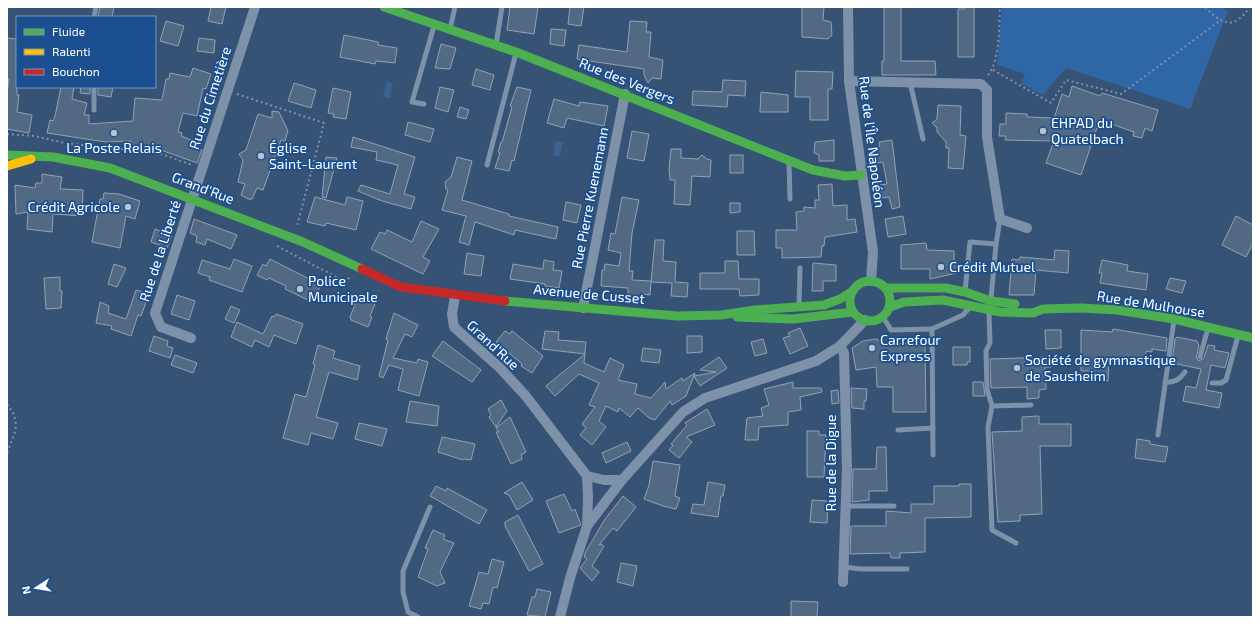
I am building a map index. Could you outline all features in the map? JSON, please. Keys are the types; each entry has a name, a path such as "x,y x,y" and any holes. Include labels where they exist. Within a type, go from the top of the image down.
{"main road":[{"name":"Rue des Vergers","path":"384,7 516,52 625,94 789,161 819,171 845,176 861,175"},
{"name":"Grand'Rue","path":"7,155 53,157 110,168 192,198 303,242 401,287 455,296"},
{"name":"Grand'Rue","path":"7,166 22,163 35,157"},
{"path":"872,281 877,282 886,288 889,294 890,306 883,317 871,321 865,320 853,312 850,302 852,292 860,283 872,281"},
{"name":"Rue de Mulhouse","path":"886,288 946,288 965,292 990,301 1033,304 1043,309"},
{"name":"Avenue de Cusset","path":"799,313 840,299 852,292"},
{"name":"Avenue de Cusset","path":"455,296 676,316 721,315 755,310 799,313 853,312"},
{"name":"Rue de Mulhouse","path":"890,306 904,302 931,300 953,301 989,311 1033,313 1043,309 1082,308 1117,310 1174,319 1253,338"}],"street":[{"name":"Rue du Cimetière","path":"192,198 255,7"},
{"name":"Rue de l'Île Napoléon","path":"848,7 849,81 873,252 872,281"},
{"path":"849,81 981,84 987,90 987,137 992,181 1000,220 1027,228"},
{"name":"Rue Pierre Kuenemann","path":"582,308 625,94"},
{"name":"Rue de la Liberté","path":"191,338 161,327 155,313 192,198"},
{"name":"Grand'Rue","path":"455,296 452,314 454,327 500,368 525,395 587,476"},
{"path":"587,526 622,480 683,412 705,398 816,361 840,346 865,320"},
{"name":"Rue de la Digue","path":"840,346 844,353 847,468 843,582"},
{"path":"560,617 570,578 587,526 587,476 604,480 622,480"}],"lane":[{"path":"450,30 455,7"},
{"path":"496,46 502,7"},
{"path":"424,104 412,102 435,25"},
{"path":"487,164 516,52"},
{"path":"910,82 923,139"},
{"path":"94,88 94,110"},
{"path":"789,161 790,199"},
{"path":"1000,220 989,311 990,343 986,351 987,389 992,406 988,427 992,530 1016,543"},
{"path":"965,292 970,242 996,244"},
{"path":"799,313 800,268"},
{"path":"883,317 891,330 932,329 963,315 971,305"},
{"path":"1158,435 1174,319"},
{"path":"1200,357 1208,327"},
{"path":"932,329 933,455"},
{"path":"1212,383 1221,383 1226,380 1238,334"},
{"path":"1166,382 1175,382 1185,372"},
{"path":"992,406 1031,405"},
{"path":"898,430 933,428"},
{"path":"845,506 894,506"},
{"path":"418,617 408,612 403,592 403,571 430,507"},
{"path":"843,567 861,569 907,569"}],"path":[{"path":"1000,7 996,54 993,70 1052,103 1066,80 1121,94 1221,20"},
{"path":"1205,7 1221,20 1235,22 1242,19 1250,7"},
{"path":"228,91 324,123 296,233"},
{"path":"7,134 34,136 65,143 159,153 202,168"},
{"path":"7,404 15,415 16,426 7,453"}],"shaded area":[{"path":"1002,7 1221,7 1228,11 1190,109 1066,68 1043,95 1021,84 1025,74 997,65"},
{"path":"388,81 393,84 390,98 383,97 386,83"},
{"path":"556,141 563,142 560,156 553,155"}],"building":[{"path":"100,7 114,7 112,16 98,16"},
{"path":"211,7 226,7 222,24 208,21"},
{"path":"510,7 538,7 534,34 507,30"},
{"path":"570,7 584,7 581,26 568,24"},
{"path":"802,7 824,7 823,20 831,22 832,35 828,39 802,37"},
{"path":"884,7 901,7 901,61 935,61 936,75 882,75 882,61 884,61"},
{"path":"965,7 974,7 974,57 958,57 958,9 965,9"},
{"path":"166,21 184,26 178,46 160,41"},
{"path":"630,21 647,22 646,32 651,32 649,57 663,60 661,79 652,78 648,83 644,75 644,69 577,59 579,45 627,52"},
{"path":"551,29 566,30 564,46 550,44"},
{"path":"344,35 378,42 378,45 397,48 395,63 376,61 375,64 340,57"},
{"path":"7,38 16,39 16,88 17,95 19,95 17,112 32,115 29,133 7,129 7,93 9,79 7,79"},
{"path":"199,38 215,40 214,53 197,51"},
{"path":"441,44 456,48 450,69 435,68"},
{"path":"193,68 211,74 206,89 203,88 197,116 183,113 178,132 182,133 181,136 196,142 194,147 202,150 197,163 158,149 130,146 131,141 106,142 47,133 50,120 53,121 55,116 61,88 74,88 72,99 87,103 84,115 89,115 89,124 133,121 135,98 162,100 166,79 169,79 170,73 190,77"},
{"path":"476,69 494,75 490,90 472,85"},
{"path":"796,71 833,72 832,89 828,89 828,120 810,120 810,97 795,97"},
{"path":"723,80 746,81 745,96 728,95 727,107 692,105 693,91 722,92"},
{"path":"294,83 316,90 311,108 288,101"},
{"name":"EHPAD du Quatelbach","path":"1072,86 1100,96 1102,93 1158,110 1152,131 1145,128 1142,138 1133,136 1134,132 1106,122 1105,124 1099,122 1081,175 1046,163 1054,141 1005,140 1006,136 999,136 1000,124 1006,124 1006,113 1027,114 1027,117 1054,118 1062,94 1069,97"},
{"path":"440,87 454,90 448,112 435,108"},
{"path":"517,87 531,90 514,161 512,160 509,171 495,168 500,153 498,152 512,107 510,106"},
{"path":"81,88 90,88 90,94 80,93"},
{"path":"98,88 113,88 111,97 98,95"},
{"path":"333,88 351,92 346,119 333,117 334,114 328,113"},
{"path":"761,92 788,95 788,112 760,112"},
{"path":"554,99 579,106 580,102 608,106 604,126 567,118 564,128 547,123"},
{"path":"938,105 961,106 960,135 966,136 963,169 948,168 949,148 946,148 946,142 937,132 937,128 932,123 937,119"},
{"path":"460,107 469,110 466,119 457,117"},
{"name":"Église Saint-Laurent","path":"272,111 279,112 288,131 285,141 281,140 263,190 257,188 252,199 248,199 241,195 245,184 238,182 243,160 239,154 246,150 258,114 272,118"},
{"path":"408,122 434,129 430,142 405,135"},
{"path":"632,131 649,134 644,161 627,158"},
{"path":"353,137 415,157 404,194 415,197 411,209 382,201 358,191 361,185 390,194 398,165 376,160 377,152 351,147"},
{"path":"834,140 834,161 819,161 819,155 814,153 815,142"},
{"path":"892,140 900,207 892,209 889,197 882,198 880,185 887,184 883,162 877,163 874,148 880,146 879,142"},
{"path":"671,149 681,149 681,158 698,159 702,155 711,160 710,177 692,176 690,205 674,204 675,180 670,180 669,169"},
{"path":"730,155 743,155 743,173 730,173"},
{"path":"326,157 337,158 326,198 322,197"},
{"path":"457,157 472,161 462,200 509,214 509,216 558,227 556,239 515,230 514,235 475,222 469,245 459,242 466,216 442,210 448,190 446,189 445,182 451,177"},
{"path":"42,174 62,177 60,189 83,190 82,216 53,214 52,232 27,229 28,212 16,214 15,185 35,188 36,183 42,183"},
{"path":"832,184 833,206 847,205 847,220 855,219 857,232 825,237 821,257 782,258 782,248 776,248 776,230 797,230 796,212 804,211 804,207 815,208 815,200 819,200 818,185"},
{"path":"104,193 119,194 140,201 135,219 126,216 120,248 92,242 100,199 103,199"},
{"path":"315,197 345,205 347,197 363,201 356,230 326,223 325,226 307,222"},
{"path":"622,197 639,200 632,233 629,271 633,271 632,280 651,281 650,295 643,294 643,298 628,297 628,288 601,286 602,270 604,270 605,264 619,266 621,253 608,250 611,233 615,234"},
{"path":"566,202 581,205 577,223 563,220"},
{"path":"730,203 740,203 740,212 730,213"},
{"path":"903,216 906,234 888,237 885,219"},
{"path":"1236,216 1253,225 1253,243 1246,257 1222,245"},
{"path":"194,219 237,235 231,249 207,239 205,245 196,242 197,236 190,233"},
{"path":"421,221 439,229 423,257 430,261 423,274 371,249 380,232 385,234 387,230 412,242"},
{"path":"155,229 172,236 167,248 151,242"},
{"path":"737,231 754,231 755,255 737,255"},
{"path":"655,240 664,240 663,261 676,262 675,282 688,283 687,297 671,296 672,283 651,282"},
{"path":"926,243 927,250 954,251 954,261 957,261 957,273 930,279 930,269 901,269 901,245"},
{"path":"1055,250 1069,251 1068,273 1036,270 1034,295 1009,295 1012,259 1019,260 1020,257 1054,260"},
{"path":"467,253 484,256 481,276 464,274"},
{"path":"234,259 252,266 242,292 209,280 210,277 198,273 202,260 230,269"},
{"path":"270,259 321,285 312,302 285,289 286,286 269,278 267,280 257,275 263,264 266,266"},
{"path":"544,260 554,262 553,270 562,271 559,288 545,286 545,284 510,279 513,264 543,269"},
{"path":"1102,260 1128,265 1127,271 1148,274 1146,290 1100,283 1102,273 1099,273"},
{"path":"725,261 738,261 739,279 759,279 759,295 740,296 739,289 700,289 700,273 725,273"},
{"path":"813,263 836,265 836,281 823,281 823,291 812,291"},
{"path":"114,264 126,268 117,287 108,284"},
{"path":"60,277 60,291 62,291 61,308 46,309 44,278"},
{"path":"1170,278 1186,281 1182,293 1166,289"},
{"path":"136,290 149,294 141,316 138,315 131,336 111,329 112,326 96,323 100,302 109,306 108,313 126,319"},
{"path":"177,295 195,301 189,320 171,314"},
{"path":"358,297 375,304 370,316 372,317 368,327 351,320 350,317"},
{"path":"231,306 240,310 234,323 225,319"},
{"path":"394,313 418,325 412,337 405,334 393,358 417,363 418,359 428,362 419,396 398,390 403,369 389,365 383,378 379,376 388,340 386,339"},
{"path":"276,314 303,324 296,344 274,335 269,347 255,340 252,347 231,337 237,322 263,334 272,316 274,317"},
{"path":"800,328 808,346 790,354 783,338 790,336 788,333"},
{"path":"1113,329 1167,338 1166,351 1152,349 1152,352 1146,351 1145,365 1109,362 1108,381 1093,380 1094,371 1081,371 1081,330 1112,332"},
{"path":"1045,330 1061,330 1061,348 1046,349"},
{"path":"505,331 510,334 512,331 543,356 532,373 521,366 522,364 496,342"},
{"path":"545,331 559,332 558,340 586,342 585,354 542,349"},
{"path":"154,336 168,341 167,346 173,348 170,358 149,351"},
{"path":"687,336 702,336 702,352 687,353"},
{"path":"1177,337 1197,341 1199,346 1196,358 1199,361 1204,358 1208,345 1215,346 1214,350 1229,353 1225,368 1211,365 1206,390 1222,393 1219,408 1183,401 1186,386 1196,388 1201,369 1172,363 1175,339"},
{"path":"763,339 767,353 755,356 751,342"},
{"path":"876,339 886,344 925,343 926,412 893,412 893,387 877,387 876,367 856,370 852,348 863,341"},
{"path":"443,341 481,370 472,382 432,356"},
{"path":"318,345 335,351 333,358 360,366 357,380 329,372 316,417 338,423 333,439 311,433 308,445 283,438 295,394 306,397 315,365 313,364"},
{"path":"953,347 970,347 970,362 967,362 967,365 953,365"},
{"path":"643,348 661,350 659,363 641,361"},
{"path":"585,354 584,363 604,372 610,358 624,365 618,380 637,384 635,394 651,398 665,382 666,389 682,378 683,381 695,373 686,396 672,405 670,401 655,420 649,418 638,408 630,417 619,408 618,412 606,406 599,421 606,427 592,445 580,435 586,428 582,424 595,407 589,405 599,383 579,374 555,396 546,386"},
{"path":"175,355 197,363 193,373 171,365"},
{"path":"719,357 727,368 700,386 694,376 716,372 700,370"},
{"path":"1051,357 1051,367 1045,367 1046,389 1039,390 1039,398 1027,399 1027,387 991,388 990,359"},
{"path":"793,382 793,388 821,388 822,392 800,397 801,410 788,412 788,425 759,427 758,440 745,440 747,418 763,416 761,408 769,405 764,389"},
{"path":"973,382 983,382 985,396 973,396"},
{"path":"851,388 867,389 864,409 852,408"},
{"path":"838,390 839,403 832,404 831,391"},
{"path":"501,400 507,411 496,427 489,417 491,415 488,409"},
{"path":"410,401 439,406 437,426 406,422"},
{"path":"707,409 715,425 686,437 692,442 679,458 669,450 673,445 671,444 687,425 685,423"},
{"path":"1039,416 1039,424 1071,424 1071,446 1040,446 1042,514 1020,515 1020,521 998,522 992,432 1022,431 1022,417"},
{"path":"510,417 526,452 521,455 522,459 511,464 496,432 499,432 496,428"},
{"path":"359,423 387,429 382,446 355,439"},
{"path":"807,431 819,431 819,435 826,435 824,477 807,477"},
{"path":"442,437 475,444 471,460 463,460 438,452"},
{"path":"1137,439 1150,441 1150,444 1168,447 1165,462 1135,458"},
{"path":"627,442 631,451 606,463 602,453"},
{"path":"877,447 886,447 887,491 869,491 869,500 852,502 853,469 876,469"},
{"path":"653,461 680,465 675,496 680,498 676,509 644,499 649,485"},
{"path":"522,482 533,500 517,510 509,495 504,493"},
{"path":"708,482 725,485 723,496 721,496 718,517 691,513 693,504 704,505"},
{"path":"959,484 971,484 971,517 925,518 925,552 900,553 900,558 891,558 890,553 850,554 851,526 886,526 886,511 911,513 911,504 934,504 934,486 959,486"},
{"path":"436,486 446,491 447,488 487,510 479,524 430,496"},
{"path":"564,494 572,511 575,509 581,525 559,533 546,501"},
{"path":"623,496 636,507 617,531 613,528 599,545 604,546 592,566 599,572 592,581 580,568 587,559 584,557 586,551 605,519"},
{"path":"812,500 828,501 827,523 810,522"},
{"path":"518,515 543,564 529,571 505,526 505,522"},
{"path":"433,530 445,535 443,539 454,543 440,572 445,583 437,586 418,577 428,549 425,548"},
{"path":"492,559 504,562 497,588 493,587 489,604 483,603 481,609 469,606 479,572 488,574"},
{"path":"621,563 637,566 633,586 617,582"},
{"path":"537,589 551,592 545,617 527,615 532,597 535,597"},
{"path":"791,601 818,602 817,617 791,617"}],"traffic: fast":[{"path":"384,7 516,52 813,170 845,176 861,175"},
{"path":"7,155 53,157 110,168 303,242 362,269"},
{"path":"866,281 874,281 881,284 887,290 890,301 887,312 881,318 874,321 866,321 859,318 853,312 850,305 850,297 853,290 859,284 866,281"},
{"path":"886,288 946,288 965,292 991,301 1015,304"},
{"path":"505,301 677,316 721,315 755,310 824,305 840,299 853,291"},
{"path":"890,307 904,302 943,300 1000,312 1033,313 1043,309 1081,308 1117,310 1174,319 1253,338"},
{"path":"737,317 793,319 853,312"}],"traffic: slow":[{"path":"7,166 31,159"}],"traffic: jam":[{"path":"362,269 401,287 505,301"}],"place":[{"name":"EHPAD du Quatelbach","path":"1043,131"},
{"name":"La Poste Relais","path":"114,133"},
{"name":"Église Saint-Laurent","path":"261,156"},
{"name":"Crédit Agricole","path":"128,207"},
{"name":"Crédit Mutuel","path":"941,267"},
{"name":"Police Municipale","path":"300,289"},
{"name":"Carrefour Express","path":"872,348"},
{"name":"Société de gymnastique de Sausheim","path":"1017,368"}]}
